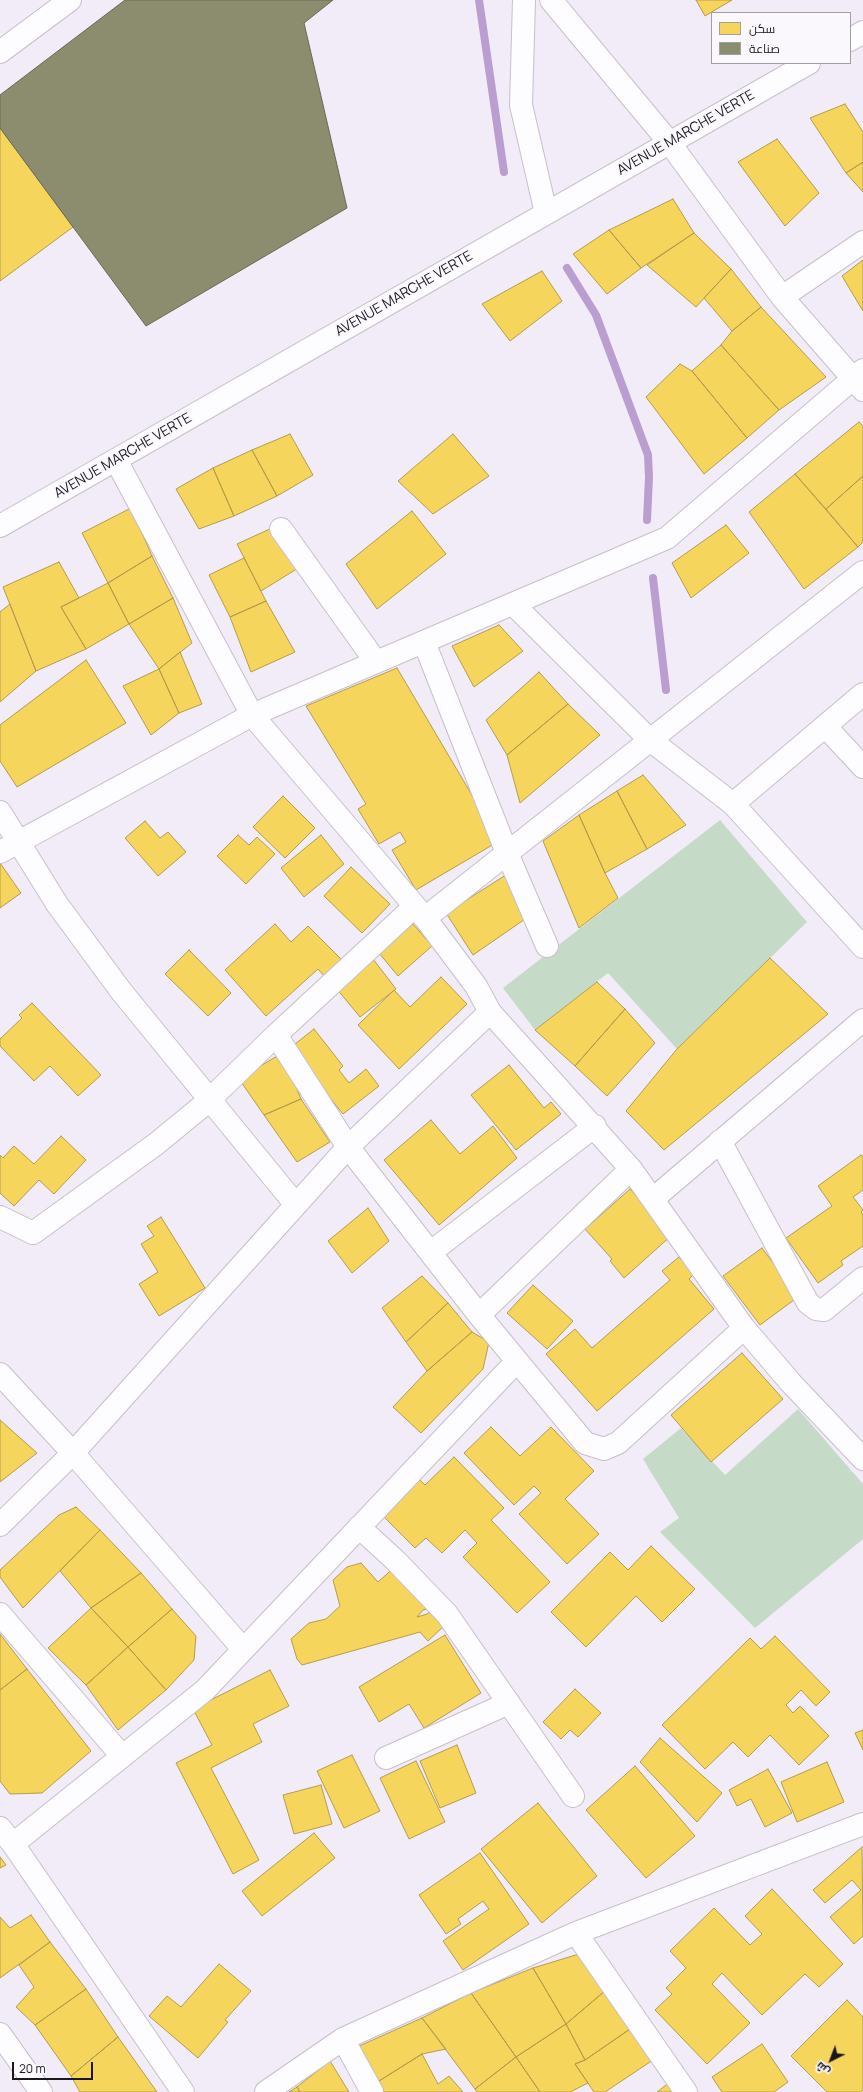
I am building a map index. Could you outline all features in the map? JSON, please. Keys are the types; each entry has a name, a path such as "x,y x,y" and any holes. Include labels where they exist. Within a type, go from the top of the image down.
{"street":[{"path":"0,52 70,0"},
{"path":"524,0 520,105 546,213"},
{"path":"9,847 252,715 667,538 859,379 782,297 669,142 551,0"},
{"path":"851,39 863,32"},
{"name":"AVENUE MARCHE VERTE","path":"0,526 807,64"},
{"path":"782,297 863,242"},
{"path":"116,460 252,715 419,913 476,986 490,1012 595,1126 631,1169 744,1328 791,1384 863,1460"},
{"path":"281,529 376,662"},
{"path":"0,1217 33,1233 156,1144 209,1100 276,1035 419,913 507,853 863,572"},
{"path":"513,604 650,740 733,804 863,947"},
{"path":"424,642 507,853 547,946"},
{"path":"733,804 863,694"},
{"path":"825,726 863,767"},
{"path":"0,812 9,847 57,904 103,966 209,1100 296,1205"},
{"path":"0,1526 73,1453 348,1147 490,1012"},
{"path":"653,1199 863,1020"},
{"path":"276,1035 348,1147 516,1362 585,1443 604,1449 618,1443 744,1328"},
{"path":"431,1252 595,1126"},
{"path":"720,1141 808,1303 816,1309 824,1310 863,1278"},
{"path":"479,1315 631,1169"},
{"path":"183,2092 7,1836 122,1756 205,1690 516,1362"},
{"path":"0,1374 73,1453 243,1649"},
{"path":"359,1527 396,1561 447,1614 573,1796"},
{"path":"0,1614 122,1756"},
{"path":"386,1758 509,1703"},
{"path":"266,2092 344,2039 576,1934 863,1824"},
{"path":"576,1934 686,2092"},
{"path":"0,2034 42,2092"},
{"path":"344,2039 372,2092"}],"green space":[{"path":"720,820 807,922 677,1049 608,973 535,1030 503,988"},
{"path":"798,1409 863,1484 863,1539 755,1628 660,1532 679,1518 643,1459 681,1428 725,1475"}],"building: سكن":[{"path":"696,0 732,0 711,12 705,16"},
{"path":"845,104 863,132 863,162 846,173 810,118"},
{"path":"0,128 73,227 0,281"},
{"path":"777,139 819,193 785,226 738,162"},
{"path":"863,162 863,192 846,173"},
{"path":"673,199 694,233 641,268 609,230"},
{"path":"609,230 641,268 607,294 573,254"},
{"path":"694,233 731,269 696,307 647,265"},
{"path":"863,260 863,311 842,276"},
{"path":"731,269 761,307 732,331 704,298"},
{"path":"542,271 562,301 510,341 482,304"},
{"path":"761,307 826,377 779,410 721,345 732,331"},
{"path":"721,345 779,410 747,438 692,371"},
{"path":"680,364 692,371 747,438 704,474 646,397"},
{"path":"859,422 863,426 863,476 826,509 795,474"},
{"path":"290,434 313,475 277,496 252,450"},
{"path":"453,434 489,476 433,514 398,481"},
{"path":"252,450 277,496 234,516 213,468"},
{"path":"213,468 234,516 199,529 176,489"},
{"path":"795,474 858,547 804,589 749,512"},
{"path":"863,476 863,542 858,547 826,509"},
{"path":"131,508 152,556 108,583 82,533"},
{"path":"412,511 446,554 377,609 346,564"},
{"path":"726,525 749,553 691,598 672,563"},
{"path":"272,528 300,567 261,591 237,544"},
{"path":"152,556 173,598 129,624 108,583"},
{"path":"244,558 266,601 230,617 209,575"},
{"path":"59,562 79,598 61,607 86,649 36,671 3,587"},
{"path":"108,583 129,624 86,649 61,607"},
{"path":"173,598 192,643 159,669 129,624"},
{"path":"266,601 295,652 251,672 230,617"},
{"path":"10,604 36,671 0,702 0,612"},
{"path":"499,625 523,651 474,687 452,646"},
{"path":"180,652 202,704 179,713 159,669"},
{"path":"86,660 126,723 17,787 0,761 0,725"},
{"path":"397,668 499,841 416,890 392,850 406,842 400,832 379,844 358,809 366,804 306,706"},
{"path":"159,669 179,713 151,735 123,686"},
{"path":"539,672 568,704 507,755 486,720"},
{"path":"568,704 600,735 520,803 507,755"},
{"path":"643,775 686,825 647,849 617,791"},
{"path":"617,791 647,849 605,873 579,815"},
{"path":"283,796 315,828 285,858 253,827"},
{"path":"579,815 618,898 579,928 543,841"},
{"path":"145,821 160,838 168,832 186,852 158,876 125,838"},
{"path":"238,835 249,845 257,837 275,854 246,884 217,856"},
{"path":"321,835 344,864 304,897 281,868"},
{"path":"0,863 21,893 0,908"},
{"path":"351,867 390,904 362,933 324,896"},
{"path":"509,873 528,917 473,955 446,913"},
{"path":"275,924 291,942 308,926 341,959 324,976 318,969 266,1016 225,970"},
{"path":"413,924 432,946 398,976 379,953"},
{"path":"189,950 231,993 208,1016 165,974"},
{"path":"770,958 828,1014 664,1150 626,1111 677,1049"},
{"path":"373,959 396,989 360,1017 336,988"},
{"path":"441,977 467,1004 399,1069 358,1025 394,990 410,1007"},
{"path":"597,982 625,1009 575,1066 535,1030"},
{"path":"32,1003 101,1075 78,1096 50,1066 34,1081 0,1046 0,1039 22,1018 19,1015"},
{"path":"625,1009 655,1043 607,1096 575,1066"},
{"path":"314,1029 343,1066 339,1070 349,1083 366,1069 379,1086 343,1114 290,1048"},
{"path":"282,1053 301,1099 264,1115 239,1079"},
{"path":"509,1065 544,1108 551,1102 561,1114 516,1150 471,1095"},
{"path":"301,1099 330,1142 297,1162 264,1115"},
{"path":"431,1120 460,1154 493,1126 517,1158 439,1225 384,1160"},
{"path":"61,1136 86,1160 54,1194 39,1180 14,1206 0,1193 0,1155 3,1158 14,1146 34,1164"},
{"path":"861,1155 863,1157 863,1190 853,1197 863,1210 861,1212 863,1215 863,1246 841,1261 843,1265 818,1283 786,1238 832,1206 818,1186"},
{"path":"630,1189 672,1235 624,1278 610,1261 612,1259 585,1229"},
{"path":"368,1208 389,1241 352,1273 328,1241"},
{"path":"161,1217 205,1288 159,1316 139,1284 158,1272 141,1244 154,1236 147,1226"},
{"path":"762,1248 798,1297 760,1325 723,1276"},
{"path":"679,1257 694,1274 689,1279 714,1309 597,1411 546,1354 575,1329 592,1348 670,1280 662,1271"},
{"path":"422,1276 448,1303 406,1342 382,1308"},
{"path":"533,1285 573,1321 547,1349 507,1313"},
{"path":"448,1303 472,1332 427,1371 406,1342"},
{"path":"472,1332 489,1342 483,1369 421,1433 393,1407 427,1371"},
{"path":"742,1353 783,1399 711,1462 671,1415"},
{"path":"0,1420 37,1453 0,1482"},
{"path":"491,1427 520,1456 551,1427 594,1471 565,1499 599,1534 567,1564 519,1514 541,1493 534,1486 514,1505 464,1453"},
{"path":"454,1457 504,1508 491,1520 550,1582 517,1613 463,1557 477,1543 465,1530 442,1553 426,1538 415,1548 379,1512 416,1476 425,1485"},
{"path":"76,1507 100,1530 23,1608 0,1577 0,1570 59,1515"},
{"path":"100,1530 141,1573 91,1608 60,1571"},
{"path":"651,1546 695,1589 662,1622 636,1596 586,1647 551,1612 610,1552 628,1570"},
{"path":"361,1563 378,1582 398,1564 431,1608 423,1610 417,1617 427,1614 432,1610 445,1625 428,1641 420,1632 302,1665 297,1659 291,1639 309,1623 326,1619 340,1606 333,1580 347,1567"},
{"path":"141,1573 172,1609 128,1647 91,1608"},
{"path":"91,1608 128,1647 86,1685 48,1648"},
{"path":"172,1609 196,1636 194,1660 166,1690 128,1647"},
{"path":"0,1634 27,1669 0,1690"},
{"path":"445,1635 481,1693 424,1728 409,1704 379,1722 359,1687"},
{"path":"775,1636 830,1692 816,1706 801,1690 786,1705 793,1713 800,1706 829,1736 799,1765 770,1735 748,1757 733,1742 705,1769 662,1725 750,1638 761,1649"},
{"path":"128,1647 166,1690 118,1730 86,1685"},
{"path":"27,1669 91,1751 42,1793 10,1794 0,1781 0,1690"},
{"path":"270,1670 289,1706 253,1724 262,1742 211,1768 259,1860 233,1874 176,1763 212,1745 193,1709"},
{"path":"575,1689 601,1713 578,1737 570,1730 561,1739 543,1722"},
{"path":"863,1730 863,1750 855,1733"},
{"path":"660,1738 722,1793 697,1822 640,1762"},
{"path":"457,1745 476,1793 440,1808 420,1761"},
{"path":"352,1755 380,1811 344,1828 317,1771"},
{"path":"416,1761 445,1822 409,1839 380,1778"},
{"path":"827,1762 844,1802 797,1822 781,1782"},
{"path":"635,1766 695,1836 646,1878 586,1810"},
{"path":"768,1769 792,1813 765,1827 751,1799 737,1806 729,1790"},
{"path":"321,1785 332,1824 294,1834 283,1795"},
{"path":"538,1803 597,1876 542,1923 481,1849"},
{"path":"314,1833 335,1858 262,1916 242,1891"},
{"path":"862,1847 863,1936 854,1944 830,1917 861,1890 852,1880 825,1903 813,1890"},
{"path":"480,1853 529,1924 463,1970 443,1941 489,1909 483,1901 458,1919 461,1924 446,1934 419,1895"},
{"path":"0,1857 6,1865 0,1868"},
{"path":"772,1889 843,1964 819,1987 805,1974 762,2015 722,1973 712,1984 750,2023 707,2064 655,2010 672,1994 666,1988 686,1968 670,1951 714,1908 750,1945 762,1934 745,1916"},
{"path":"31,1915 50,1942 0,1978 0,1917 10,1928"},
{"path":"50,1942 86,1989 35,2025 16,2007 34,1987 19,1965"},
{"path":"579,1954 606,1990 566,2024 533,1968"},
{"path":"219,1964 251,1991 225,2020 228,2022 198,2058 149,2016 167,1996 181,2007"},
{"path":"533,1968 566,2024 516,2057 471,1993"},
{"path":"86,1989 118,2037 71,2076 35,2025"},
{"path":"606,1990 633,2027 585,2060 566,2024"},
{"path":"471,1993 516,2057 475,2089 422,2018"},
{"path":"847,2000 863,2017 863,2090 861,2092 827,2092 791,2056"},
{"path":"422,2018 446,2049 422,2054 379,2081 357,2047"},
{"path":"566,2024 585,2060 575,2064 588,2083 570,2092 540,2092 516,2057"},
{"path":"633,2027 653,2060 605,2092 594,2092 575,2064 585,2060"},
{"path":"118,2037 157,2092 80,2092 71,2076"},
{"path":"762,2044 788,2082 774,2092 722,2092 712,2077"},
{"path":"422,2054 438,2084 449,2076 463,2092 384,2092 379,2081"},
{"path":"516,2057 540,2092 477,2092 475,2089"},
{"path":"330,2061 349,2092 300,2092 297,2087"},
{"path":"671,2081 678,2092 657,2092"},
{"path":"297,2087 300,2092 289,2092"}],"building: صناعة":[{"path":"125,0 333,0 304,23 347,208 146,326 0,128 0,95"}],"waterway":[{"path":"479,0 504,172"},
{"path":"567,268 596,315 648,455 649,477 647,520"},
{"path":"653,578 666,690"}]}
